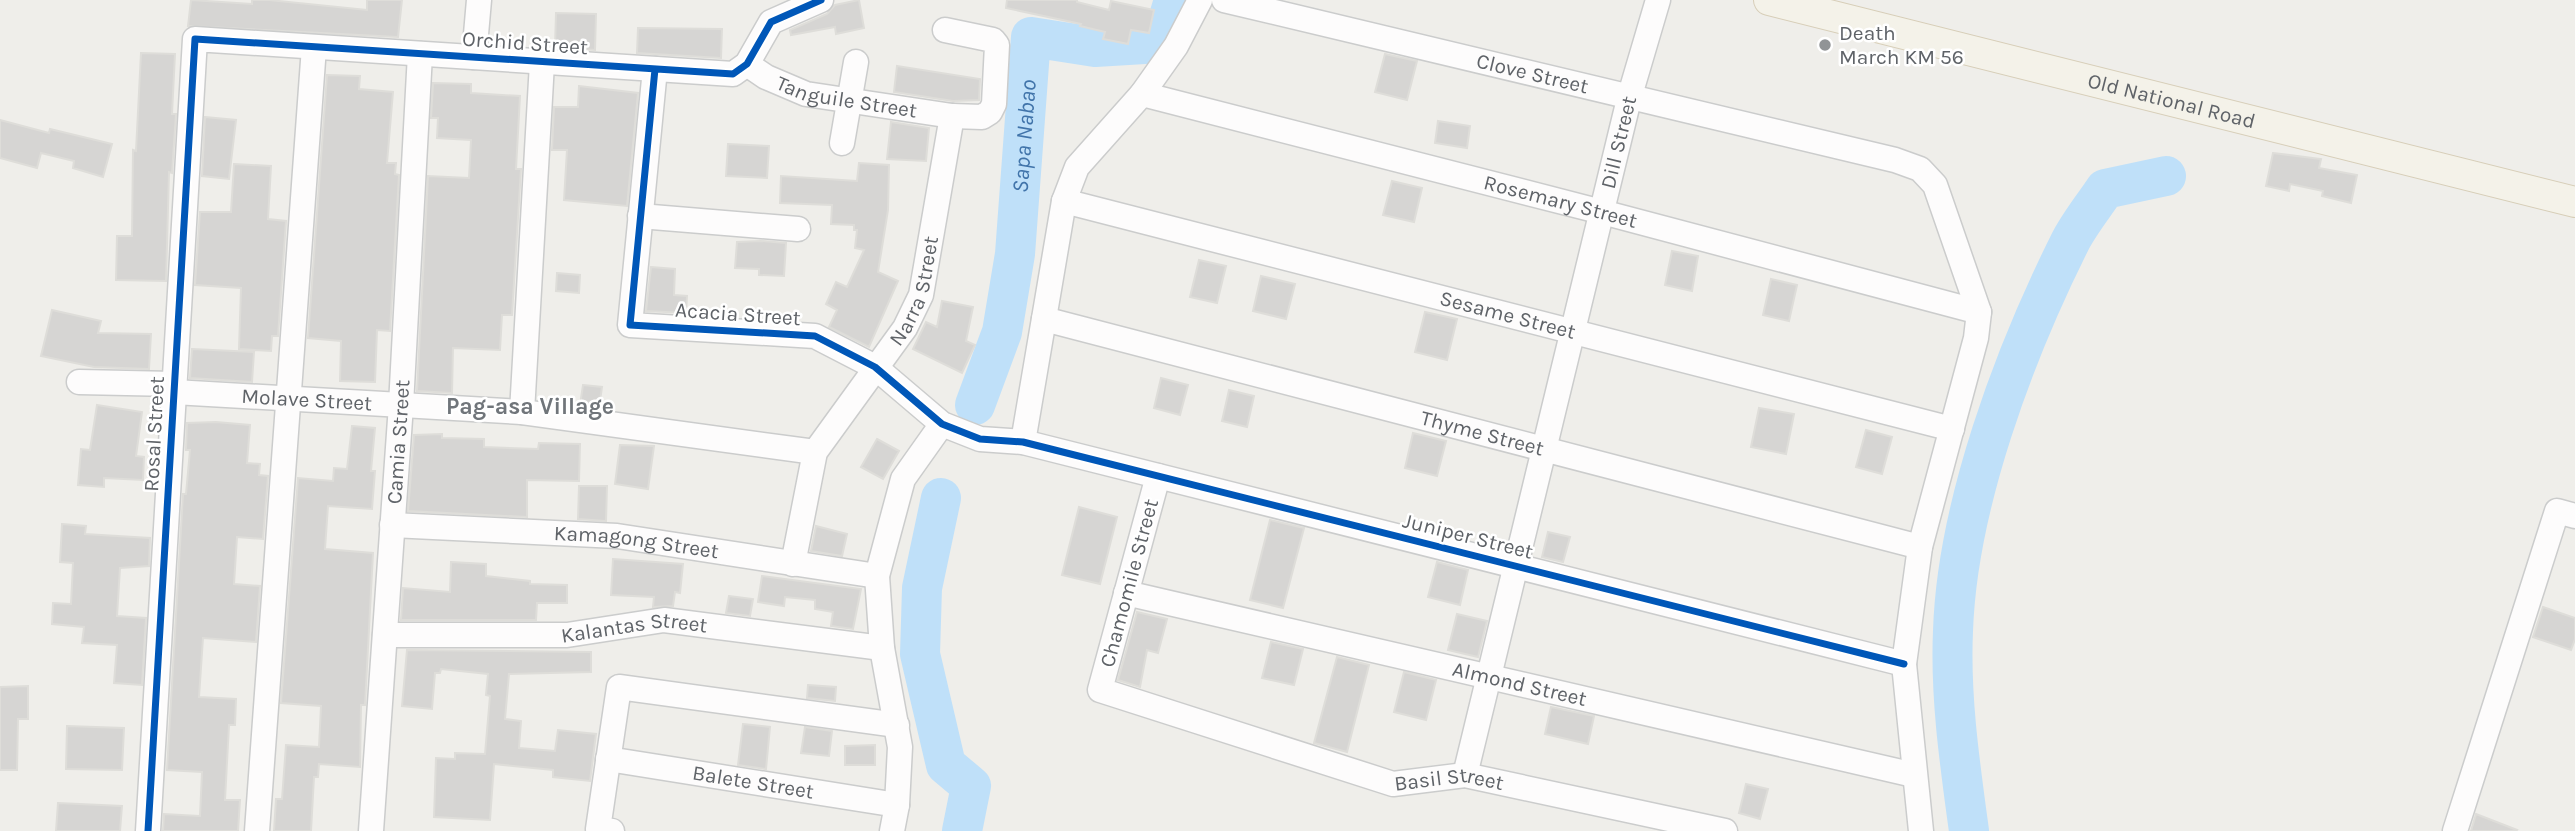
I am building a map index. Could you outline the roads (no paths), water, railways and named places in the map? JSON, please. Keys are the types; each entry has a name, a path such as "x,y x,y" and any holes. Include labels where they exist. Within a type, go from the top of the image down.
{"main road":[{"name":"Old National Road","path":"1769,0 2575,202"}],"street":[{"path":"474,57 479,0"},
{"path":"747,64 771,22 821,0"},
{"path":"1023,442 1064,201 1077,166 1142,94 1176,47 1200,0"},
{"name":"Clove Street","path":"1224,0 1630,95 1895,160 1920,169 1935,185 1979,312"},
{"name":"Dill Street","path":"1465,775 1630,95 1658,0"},
{"name":"Tanguile Street","path":"747,64 766,77 806,94 952,116 982,117 990,112 994,104 997,46 993,40 945,30"},
{"name":"Orchid Street","path":"195,39 733,74 747,64"},
{"name":"Rosal Street","path":"148,831 195,39"},
{"path":"257,831 314,47"},
{"name":"Camia Street","path":"371,831 401,405 420,54"},
{"path":"842,143 856,61"},
{"path":"522,412 542,62"},
{"path":"655,69 640,216 798,229"},
{"name":"Rosemary Street","path":"1142,94 1979,312"},
{"name":"Narra Street","path":"793,564 815,452 905,328 921,295 952,116"},
{"name":"Sesame Street","path":"1064,201 1952,429"},
{"name":"Acacia Street","path":"640,216 630,325 815,336 875,367 942,424 979,439 1023,442"},
{"path":"1921,831 1904,664 1920,547 1976,338 1979,312"},
{"name":"Thyme Street","path":"1044,319 1920,547"},
{"name":"Molave Street","path":"79,382 289,399 522,412 815,452"},
{"path":"892,831 897,806 900,747 881,648 877,576 903,479 942,424"},
{"name":"Juniper Street","path":"1023,442 1904,664"},
{"name":"Chamomile Street","path":"1100,690 1158,476"},
{"path":"2455,831 2557,511 2575,516"},
{"name":"Kamagong Street","path":"393,525 617,536 877,576"},
{"name":"Almond Street","path":"1126,593 1914,775"},
{"name":"Kalantas Street","path":"385,635 566,635 664,620 881,648"},
{"path":"612,831 598,829 619,687 897,725"},
{"name":"Basil Street","path":"1100,690 1393,784 1465,775 1725,831"},
{"name":"Balete Street","path":"608,759 897,806"}],"waterway":[{"name":"Sapa Nabao","path":"975,405 1002,332 1015,254 1031,37 1095,47 1161,43 1174,0"},
{"path":"1969,831 1954,706 1953,631 1965,533 1992,432 2029,332 2070,242 2082,222 2105,189 2166,176"},
{"path":"941,498 922,588 920,654 946,765 971,786 962,831"}],"place":[{"name":"Death March KM 56","path":"1825,45"}],"district":[{"name":"Pag-asa Village","path":"530,406"}]}
